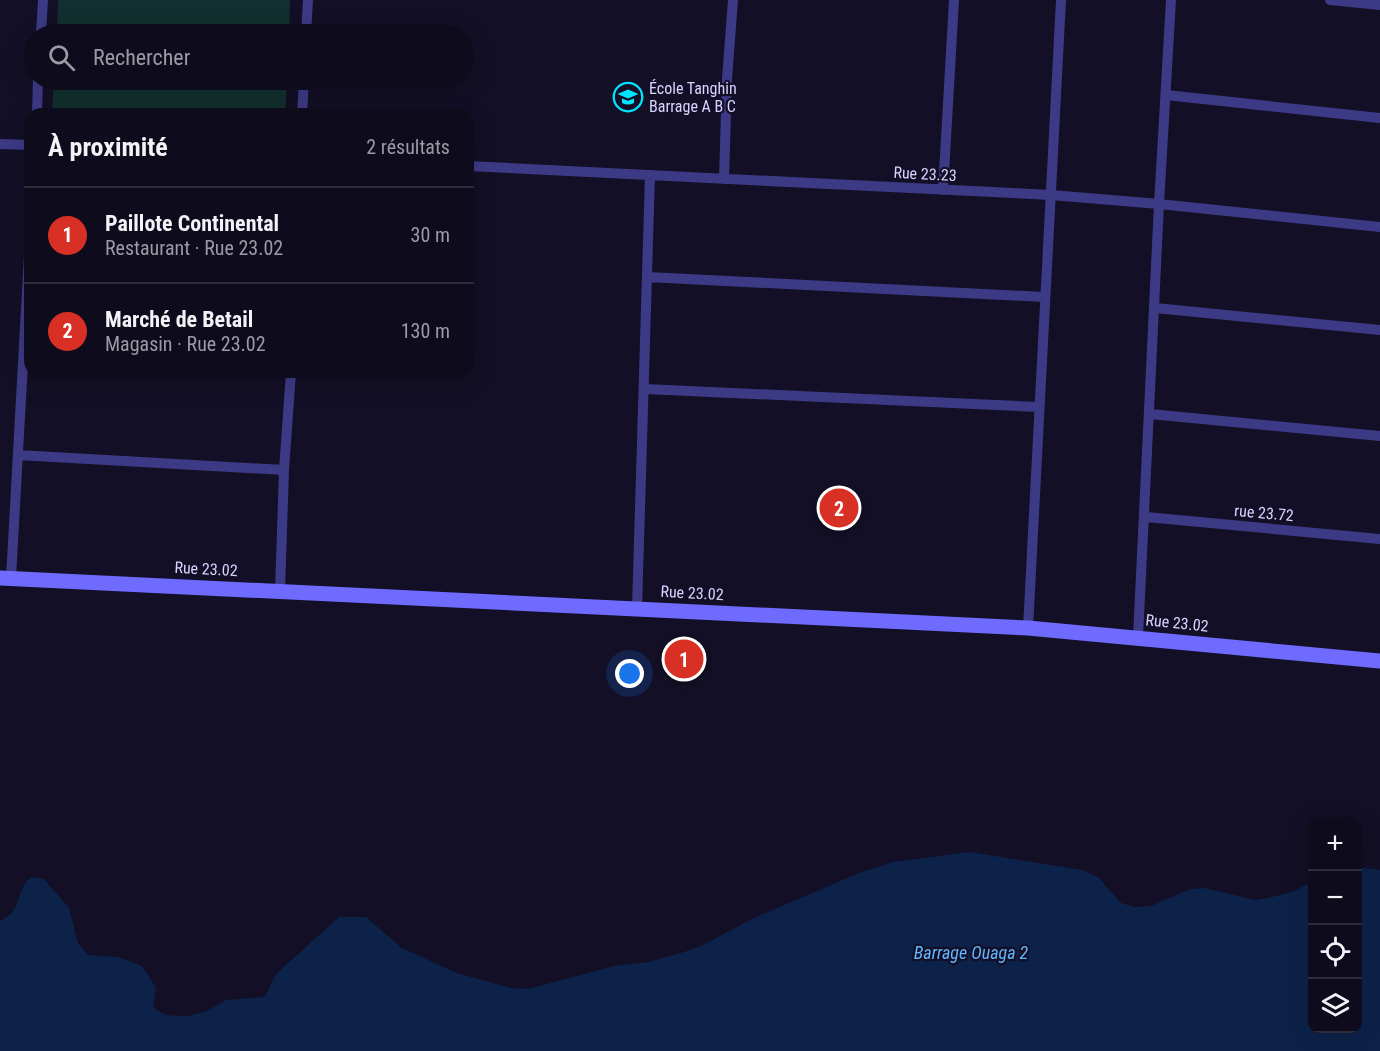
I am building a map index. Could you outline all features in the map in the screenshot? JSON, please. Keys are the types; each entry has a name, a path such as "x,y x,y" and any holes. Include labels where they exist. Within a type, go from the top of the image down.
{"street":[{"path":"42,24 43,0"},
{"path":"307,24 308,0"},
{"path":"724,179 733,0"},
{"path":"943,190 954,0"},
{"path":"1028,628 1061,0"},
{"path":"1138,638 1146,517 1159,204 1172,0"},
{"path":"1330,0 1380,5"},
{"path":"37,108 38,90"},
{"path":"302,108 303,90"},
{"path":"1166,95 1380,118"},
{"path":"0,144 24,145"},
{"name":"Rue 23.23","path":"474,166 1051,195 1380,227"},
{"path":"637,608 650,175"},
{"path":"647,277 1046,297"},
{"path":"1155,308 1380,330"},
{"path":"6,578 25,378"},
{"path":"280,591 284,470 291,378"},
{"path":"645,389 1039,406"},
{"path":"1150,414 1380,436"},
{"path":"18,454 284,470"},
{"name":"rue 23.72","path":"1146,517 1380,539"},
{"name":"Rue 23.02","path":"6,578 1028,628 1380,662"}],"green space":[{"path":"58,0 290,0 289,24 57,24"},
{"path":"53,90 286,90 285,108 52,108"}],"water":[{"name":"Barrage Ouaga 2","path":"970,852 1082,870 1098,877 1121,903 1135,907 1151,906 1190,889 1205,888 1255,900 1295,891 1308,884 1308,1033 1362,1033 1362,868 1380,870 1380,1051 0,1051 0,921 12,912 22,889 31,877 44,879 69,908 78,943 88,955 118,957 142,966 156,988 153,1007 165,1015 188,1016 207,1011 226,1000 265,997 276,974 339,917 366,917 402,948 457,973 511,988 528,989 614,966 649,962 684,952 703,945 756,917 859,873 893,862"}],"place":[{"name":"École Tanghin Barrage A B C","path":"628,97"},
{"name":"Marché de Betail","path":"839,508"},
{"name":"Paillote Continental","path":"684,659"}]}
